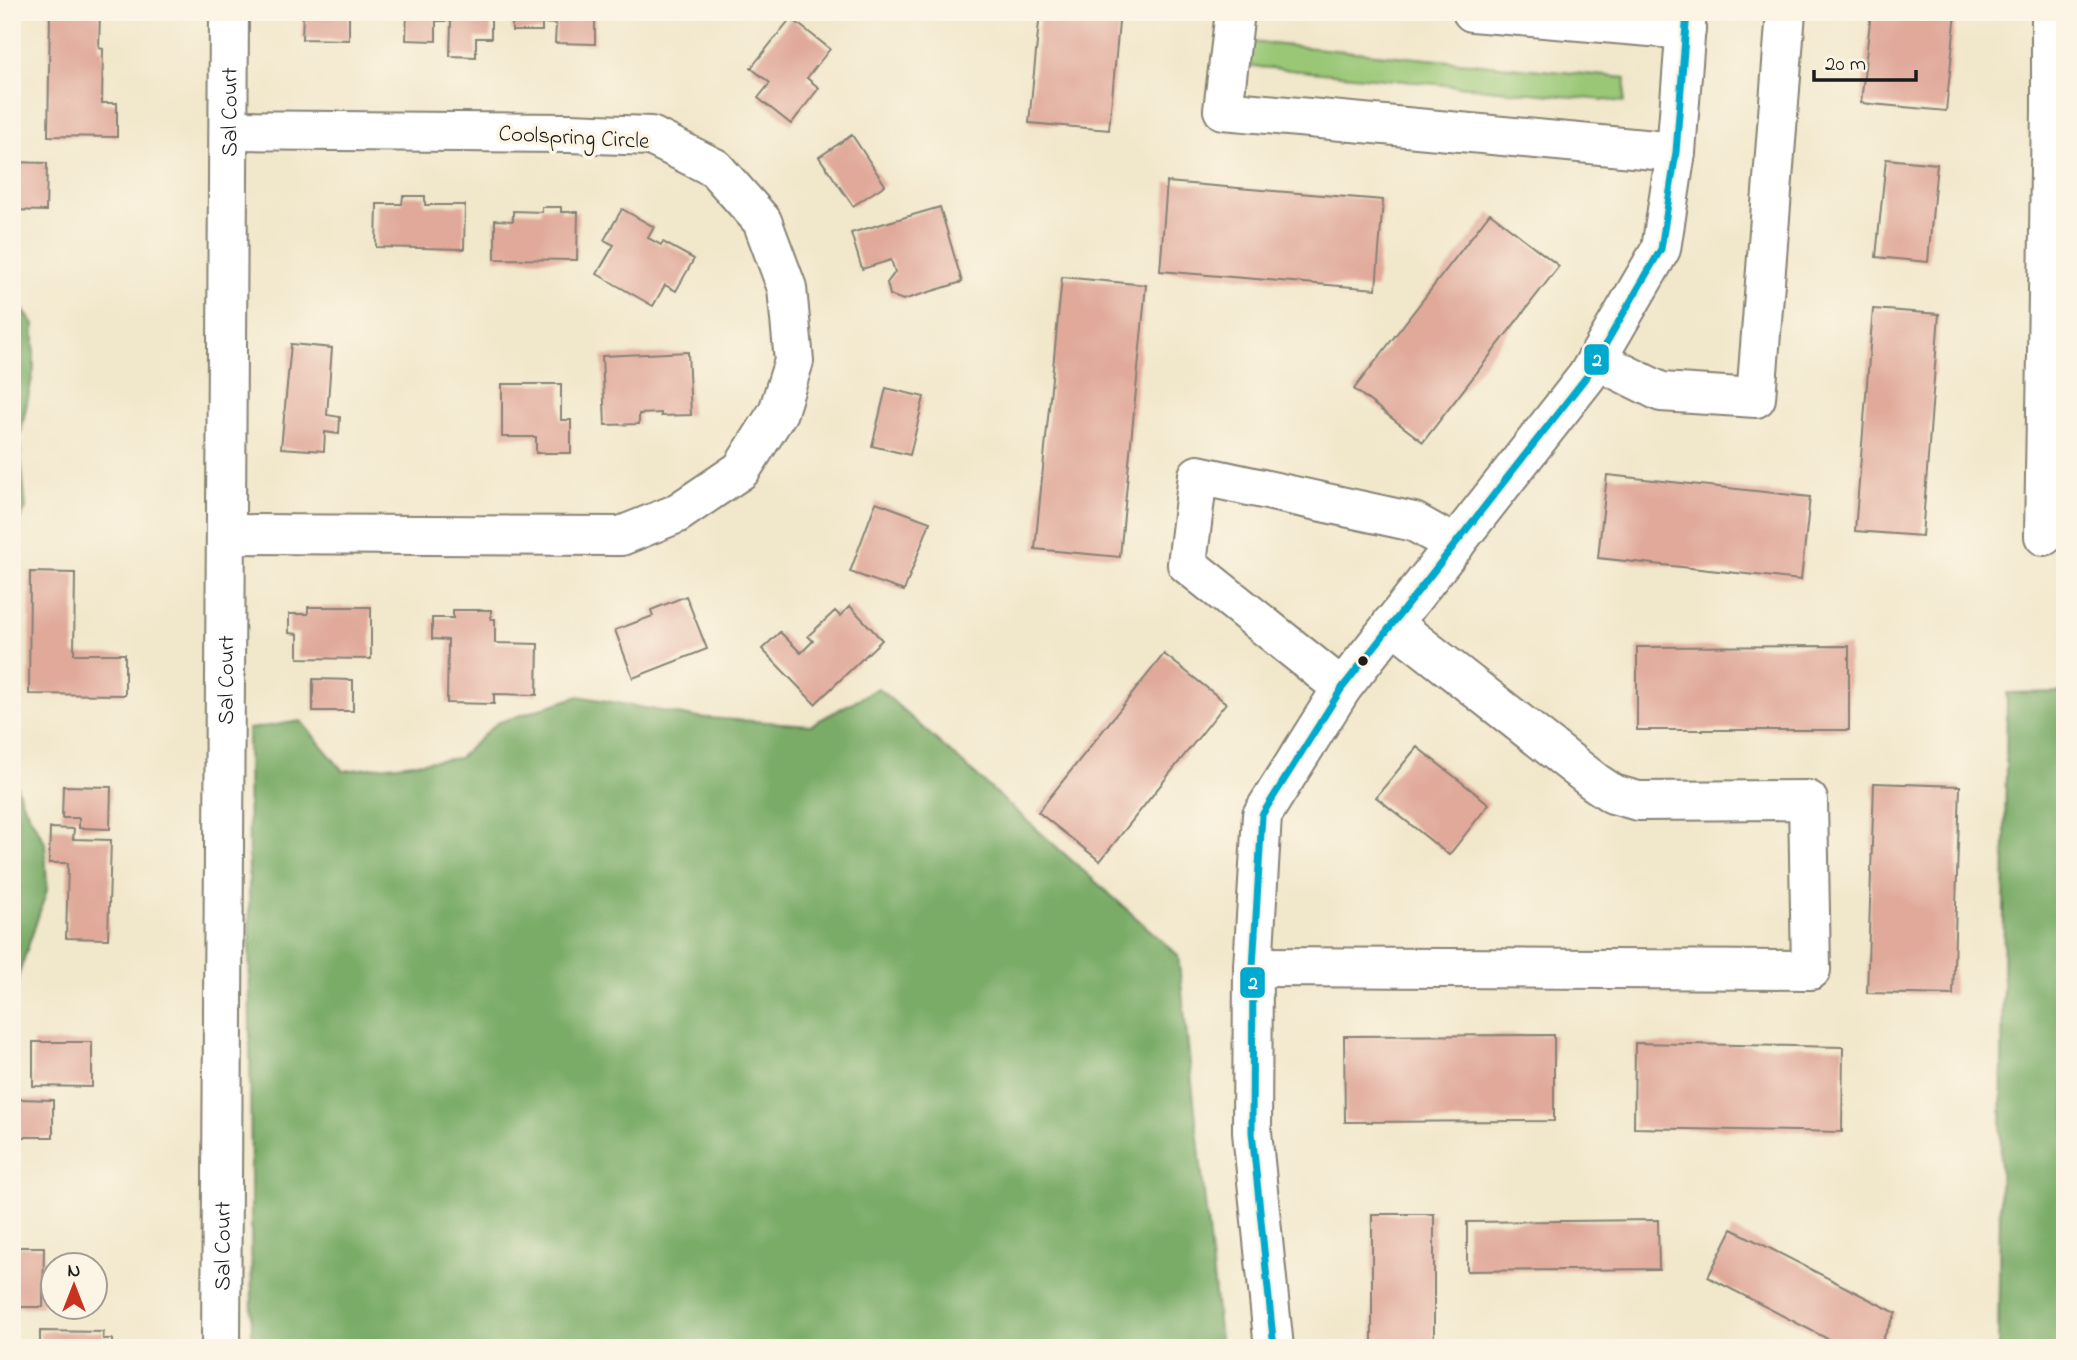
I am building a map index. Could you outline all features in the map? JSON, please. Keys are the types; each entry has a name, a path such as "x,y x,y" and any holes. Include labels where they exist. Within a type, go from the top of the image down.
{"street":[{"name":"Sal Court","path":"221,1348 228,534 229,12"},
{"path":"1235,12 1223,110 1676,152"},
{"path":"1274,1348 1252,1132 1253,967 1262,815 1342,688 1597,360 1661,249 1676,152 1687,21 1472,12"},
{"path":"1597,360 1661,391 1756,398 1786,12"},
{"path":"2044,536 2058,109 2052,12"},
{"name":"Coolspring Circle","path":"228,534 621,536 676,514 741,470 778,412 794,361 787,288 762,221 715,168 651,136 229,130"},
{"path":"1342,688 1187,564 1198,475 1414,522 1455,545"},
{"path":"1253,967 1811,970 1808,800 1638,801 1613,794 1392,623"}],"green space":[{"path":"1251,42 1626,78 1624,102 1248,66"},
{"path":"12,296 34,324 34,369 19,441 26,509 12,532"},
{"path":"878,688 1178,955 1221,1348 252,1348 248,729 301,721 343,771 459,758 497,723 579,696 694,717 811,725"},
{"path":"2065,692 2065,1348 1998,1348 2007,693"},
{"path":"12,771 22,802 45,842 47,890 18,977 12,1017"}],"building":[{"path":"50,12 100,12 99,48 103,49 102,103 117,103 117,137 48,136"},
{"path":"303,12 349,12 349,40 302,39"},
{"path":"407,12 491,12 491,38 476,38 476,57 450,56 451,21 436,21 436,41 406,40"},
{"path":"512,12 595,12 595,44 555,43 556,24 542,23 542,31 512,31"},
{"path":"1040,12 1120,12 1109,130 1029,123"},
{"path":"1871,12 1956,12 1946,111 1861,103"},
{"path":"791,18 830,49 807,78 819,88 791,124 758,98 770,83 751,68"},
{"path":"852,135 885,185 853,206 819,157"},
{"path":"1886,159 1937,164 1928,262 1876,257"},
{"path":"12,162 47,163 46,211 12,210"},
{"path":"1167,182 1383,200 1376,289 1160,271"},
{"path":"403,196 425,196 425,205 465,205 464,249 376,247 377,204 402,204"},
{"path":"542,207 561,207 561,212 578,212 577,260 495,259 495,220 513,221 513,211 542,212"},
{"path":"940,207 962,282 903,300 890,295 887,283 895,272 891,260 862,269 851,233"},
{"path":"622,209 654,227 648,238 661,245 663,242 694,259 676,291 665,285 653,306 597,274 614,245 604,240"},
{"path":"1490,213 1559,266 1423,442 1354,389"},
{"path":"1062,277 1146,285 1120,557 1035,549"},
{"path":"1873,309 1939,314 1922,536 1855,531"},
{"path":"291,344 332,348 327,415 340,417 339,434 325,432 324,451 281,448"},
{"path":"688,352 691,415 639,414 639,424 605,425 602,356"},
{"path":"502,384 561,384 561,420 571,420 571,453 536,453 536,437 502,437"},
{"path":"886,388 924,397 910,455 872,446"},
{"path":"1607,475 1810,497 1801,580 1598,558"},
{"path":"876,502 930,522 904,591 850,572"},
{"path":"30,572 75,573 74,654 125,654 125,695 29,694"},
{"path":"686,596 707,649 633,678 615,630 653,616 651,610"},
{"path":"850,606 882,640 815,704 762,649 780,632 801,653 813,641 808,636 835,611 840,616"},
{"path":"308,607 371,607 371,659 298,658 298,634 289,633 289,614 308,614"},
{"path":"453,610 491,610 491,619 495,619 495,643 538,644 537,695 494,694 494,704 447,703 448,640 432,639 432,618 453,618"},
{"path":"1849,646 1849,730 1637,730 1637,647"},
{"path":"1164,654 1226,703 1100,861 1038,812"},
{"path":"313,679 353,680 353,711 313,711"},
{"path":"1417,747 1489,804 1449,855 1376,797"},
{"path":"1874,783 1960,786 1953,995 1867,993"},
{"path":"63,786 111,787 110,829 79,828 79,818 62,818"},
{"path":"50,828 74,829 73,839 111,840 108,939 66,938 68,863 49,863"},
{"path":"1554,1035 1554,1121 1345,1122 1344,1036"},
{"path":"33,1042 92,1042 92,1087 33,1086"},
{"path":"1635,1043 1843,1047 1842,1132 1634,1128"},
{"path":"19,1099 53,1100 53,1137 19,1137"},
{"path":"1372,1214 1434,1214 1434,1348 1372,1348"},
{"path":"1658,1220 1659,1269 1467,1271 1467,1222"},
{"path":"1732,1229 1896,1313 1878,1348 1845,1348 1708,1277"},
{"path":"12,1247 44,1247 44,1252 38,1252 38,1307 12,1307"},
{"path":"40,1331 103,1332 103,1339 112,1339 112,1348 40,1348"}],"transit line":[{"name":"2","path":"1274,1348 1252,1132 1253,967 1262,815 1342,688 1587,376 1661,249 1676,152 1687,12"}]}
